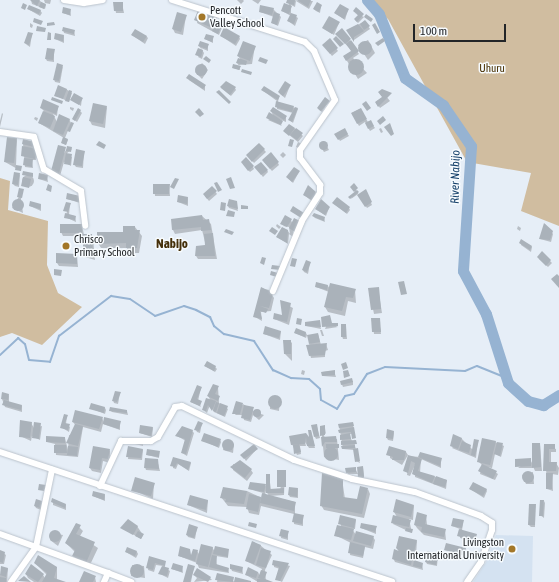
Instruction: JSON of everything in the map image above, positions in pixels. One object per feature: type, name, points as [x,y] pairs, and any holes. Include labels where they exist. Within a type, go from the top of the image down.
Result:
[{"type":"street","points":[[64,0],[84,3],[103,0]]},
{"type":"street","points":[[172,0],[298,38],[314,51],[335,100],[300,150],[300,158],[320,185],[320,193],[302,222],[273,291]]},
{"type":"street","points":[[0,132],[34,137],[44,169],[81,191],[85,226]]},
{"type":"street","points":[[100,486],[121,441],[154,439],[175,407],[182,406],[294,460],[340,476],[415,492],[481,516],[492,523],[492,530],[480,562],[467,582]]},
{"type":"street","points":[[0,452],[392,582]]},
{"type":"street","points":[[11,582],[36,547],[52,470]]},
{"type":"street","points":[[0,534],[131,582]]},
{"type":"street","points":[[104,582],[108,573]]},
{"type":"shaded area","name":"Livingston International University","points":[[496,535],[533,536],[532,582],[473,582],[486,562]]},
{"type":"green space","name":"Uhuru","points":[[364,0],[559,0],[559,226],[521,211],[531,173],[467,162],[388,19]]},
{"type":"green space","points":[[0,178],[10,181],[8,210],[48,221],[47,265],[58,293],[82,307],[42,345],[12,333],[0,337]]},
{"type":"building","points":[[30,0],[40,0],[37,6]]},
{"type":"building","points":[[287,0],[295,0],[294,5],[286,3]]},
{"type":"building","points":[[297,0],[311,0],[308,7]]},
{"type":"building","points":[[41,2],[46,4],[44,9],[39,7]]},
{"type":"building","points":[[113,2],[123,2],[123,11],[114,11]]},
{"type":"building","points":[[317,2],[322,5],[319,12],[313,9]]},
{"type":"building","points":[[23,3],[27,5],[25,10],[21,8]]},
{"type":"building","points":[[284,3],[292,6],[289,14],[281,11]]},
{"type":"building","points":[[340,4],[349,9],[344,19],[334,13]]},
{"type":"building","points":[[29,5],[41,10],[39,14],[27,9]]},
{"type":"building","points":[[260,5],[274,8],[272,15],[259,12]]},
{"type":"building","points":[[63,7],[71,9],[70,15],[62,13]]},
{"type":"building","points":[[356,7],[364,14],[357,22],[354,19],[358,15],[353,11]]},
{"type":"building","points":[[199,8],[217,17],[210,27],[194,20]]},
{"type":"building","points":[[177,12],[187,15],[181,32],[172,29]]},
{"type":"building","points":[[274,12],[280,14],[277,25],[271,23]]},
{"type":"building","points":[[291,13],[297,15],[294,24],[287,21]]},
{"type":"building","points":[[366,14],[373,19],[371,22],[364,17]]},
{"type":"building","points":[[329,16],[340,22],[332,34],[322,28]]},
{"type":"building","points":[[34,18],[43,21],[41,25],[33,22]]},
{"type":"building","points":[[365,20],[370,26],[364,30],[360,24]]},
{"type":"building","points":[[54,22],[55,25],[47,26],[47,23]]},
{"type":"building","points":[[216,23],[222,25],[218,34],[212,31]]},
{"type":"building","points":[[375,23],[380,32],[377,34],[372,25]]},
{"type":"building","points":[[358,24],[364,31],[354,37],[354,42],[346,30]]},
{"type":"building","points":[[37,26],[46,28],[45,32],[36,31]]},
{"type":"building","points":[[63,27],[75,30],[74,34],[62,31]]},
{"type":"building","points":[[224,27],[240,36],[235,44],[220,36]]},
{"type":"building","points":[[342,28],[351,39],[345,44],[335,34]]},
{"type":"building","points":[[135,29],[147,36],[143,42],[131,35]]},
{"type":"building","points":[[28,32],[33,33],[29,45],[24,43]]},
{"type":"building","points":[[48,32],[51,33],[51,40],[47,40]]},
{"type":"building","points":[[55,33],[64,35],[63,41],[54,39]]},
{"type":"building","points":[[206,34],[214,36],[212,42],[204,39]]},
{"type":"building","points":[[336,36],[344,44],[340,47],[333,39]]},
{"type":"building","points":[[330,38],[338,48],[330,54],[322,45]]},
{"type":"building","points":[[383,38],[385,41],[378,46],[375,43]]},
{"type":"building","points":[[351,40],[359,51],[346,61],[343,56],[351,51],[346,44]]},
{"type":"building","points":[[200,41],[209,44],[207,49],[198,46]]},
{"type":"building","points":[[243,41],[256,46],[250,61],[237,56]]},
{"type":"building","points":[[362,41],[368,41],[372,45],[372,51],[368,55],[362,55],[358,51],[358,45]]},
{"type":"building","points":[[47,48],[55,49],[53,60],[45,59]]},
{"type":"building","points":[[198,48],[203,50],[201,57],[195,55]]},
{"type":"building","points":[[206,56],[211,60],[209,63],[203,59]]},
{"type":"building","points":[[260,57],[268,60],[266,64],[258,61]]},
{"type":"building","points":[[238,58],[247,61],[246,65],[236,63]]},
{"type":"building","points":[[356,59],[363,64],[364,67],[359,74],[356,75],[349,70],[348,67],[353,60]]},
{"type":"building","points":[[57,63],[63,65],[59,81],[53,80]]},
{"type":"building","points":[[199,64],[203,64],[207,70],[203,76],[199,76],[195,72],[195,68]]},
{"type":"building","points":[[233,64],[241,66],[239,70],[232,68]]},
{"type":"building","points":[[242,69],[252,72],[251,75],[241,72]]},
{"type":"building","points":[[189,74],[206,85],[203,89],[186,78]]},
{"type":"building","points":[[226,81],[236,87],[230,95],[220,87]]},
{"type":"building","points":[[285,81],[291,85],[283,96],[278,92]]},
{"type":"building","points":[[58,85],[67,89],[63,99],[54,96]]},
{"type":"building","points":[[264,86],[280,96],[278,100],[261,90]]},
{"type":"building","points":[[382,89],[392,93],[378,107],[375,102],[382,97],[378,92]]},
{"type":"building","points":[[69,90],[72,91],[69,102],[65,101]]},
{"type":"building","points":[[219,90],[231,102],[229,104],[216,92]]},
{"type":"building","points":[[74,93],[83,98],[79,105],[70,100]]},
{"type":"building","points":[[52,97],[63,101],[62,104],[51,100]]},
{"type":"building","points":[[325,97],[330,101],[321,111],[317,108]]},
{"type":"building","points":[[43,99],[59,106],[56,114],[40,108]]},
{"type":"building","points":[[276,101],[294,106],[292,112],[275,107]]},
{"type":"building","points":[[366,101],[371,108],[367,111],[362,104]]},
{"type":"building","points":[[93,103],[107,106],[103,124],[89,121]]},
{"type":"building","points":[[273,107],[287,116],[284,120],[270,111]]},
{"type":"building","points":[[295,107],[298,108],[292,122],[288,120]]},
{"type":"building","points":[[78,108],[81,110],[75,121],[72,119]]},
{"type":"building","points":[[199,108],[204,114],[200,117],[195,112]]},
{"type":"building","points":[[361,108],[367,119],[357,124],[351,113]]},
{"type":"building","points":[[43,111],[55,116],[50,128],[38,123]]},
{"type":"building","points":[[269,112],[283,121],[281,125],[266,118]]},
{"type":"building","points":[[59,114],[70,119],[63,135],[53,131]]},
{"type":"building","points":[[383,116],[386,120],[380,125],[377,121]]},
{"type":"building","points":[[371,120],[374,126],[368,129],[365,123]]},
{"type":"building","points":[[71,122],[74,123],[70,132],[67,131]]},
{"type":"building","points":[[390,123],[394,134],[391,136],[384,127]]},
{"type":"building","points":[[289,124],[295,128],[289,136],[283,131]]},
{"type":"building","points":[[296,128],[303,133],[297,140],[290,135]]},
{"type":"building","points":[[345,128],[348,134],[338,140],[334,134]]},
{"type":"building","points":[[7,137],[17,138],[14,163],[4,162]]},
{"type":"building","points":[[63,137],[68,139],[66,145],[61,143]]},
{"type":"building","points":[[23,139],[35,142],[34,147],[22,144]]},
{"type":"building","points":[[290,139],[294,140],[292,147],[288,146]]},
{"type":"building","points":[[323,140],[328,145],[323,150],[318,145]]},
{"type":"building","points":[[99,141],[106,145],[104,149],[96,145]]},
{"type":"building","points":[[259,143],[265,149],[252,162],[246,155]]},
{"type":"building","points":[[58,145],[66,147],[59,173],[51,171]]},
{"type":"building","points":[[22,146],[37,149],[35,159],[21,156]]},
{"type":"building","points":[[67,146],[72,147],[71,152],[66,151]]},
{"type":"building","points":[[76,149],[85,151],[82,166],[73,165]]},
{"type":"building","points":[[271,152],[279,162],[270,169],[262,160]]},
{"type":"building","points":[[66,153],[72,154],[70,165],[64,164]]},
{"type":"building","points":[[246,157],[254,166],[248,171],[241,162]]},
{"type":"building","points":[[24,158],[33,159],[32,167],[23,165]]},
{"type":"building","points":[[261,162],[268,170],[261,175],[254,167]]},
{"type":"building","points":[[16,165],[22,166],[21,171],[15,170]]},
{"type":"building","points":[[294,167],[300,171],[292,182],[286,177]]},
{"type":"building","points":[[23,171],[33,173],[33,177],[22,175]]},
{"type":"building","points":[[14,172],[20,173],[18,185],[12,184]]},
{"type":"building","points":[[39,173],[48,175],[47,180],[38,179]]},
{"type":"building","points":[[23,177],[31,179],[29,188],[21,186]]},
{"type":"building","points":[[231,177],[235,188],[230,189],[226,179]]},
{"type":"building","points":[[175,178],[179,179],[174,189],[170,187]]},
{"type":"building","points":[[217,182],[222,190],[218,192],[214,183]]},
{"type":"building","points":[[354,183],[358,188],[354,192],[350,187]]},
{"type":"building","points":[[48,184],[52,186],[51,192],[46,190]]},
{"type":"building","points":[[153,184],[170,184],[169,194],[153,194]]},
{"type":"building","points":[[308,185],[316,192],[312,200],[303,195]]},
{"type":"building","points":[[212,186],[217,191],[207,199],[203,194]]},
{"type":"building","points":[[19,188],[24,189],[22,198],[17,197]]},
{"type":"building","points":[[366,189],[372,202],[365,207],[357,195]]},
{"type":"building","points":[[357,190],[359,192],[350,199],[348,197]]},
{"type":"building","points":[[67,193],[80,196],[79,202],[66,199]]},
{"type":"building","points":[[178,195],[188,197],[187,204],[177,202]]},
{"type":"building","points":[[337,197],[350,207],[346,213],[332,203]]},
{"type":"building","points":[[20,199],[23,200],[23,210],[16,211],[13,210],[12,203],[13,200]]},
{"type":"building","points":[[229,199],[237,201],[238,209],[227,206]]},
{"type":"building","points":[[321,199],[330,207],[325,215],[315,209]]},
{"type":"building","points":[[30,201],[41,204],[40,209],[29,206]]},
{"type":"building","points":[[66,202],[71,203],[68,212],[63,211]]},
{"type":"building","points":[[221,202],[226,203],[225,211],[220,210]]},
{"type":"building","points":[[241,205],[248,206],[248,209],[241,209]]},
{"type":"building","points":[[293,206],[304,213],[301,218],[290,211]]},
{"type":"building","points":[[228,210],[235,212],[234,217],[226,216]]},
{"type":"building","points":[[65,213],[76,216],[75,220],[64,218]]},
{"type":"building","points":[[314,213],[325,217],[324,221],[312,216]]},
{"type":"building","points":[[202,215],[203,220],[209,219],[211,230],[201,231],[201,227],[172,230],[171,219]]},
{"type":"building","points":[[285,215],[292,219],[287,227],[280,224]]},
{"type":"building","points":[[294,218],[300,221],[295,232],[289,228]]},
{"type":"building","points":[[544,223],[553,231],[550,240],[539,239]]},
{"type":"building","points":[[60,224],[82,224],[82,233],[60,233]]},
{"type":"building","points":[[123,226],[135,226],[135,230],[140,230],[137,248],[126,248],[126,243],[97,244],[97,232],[123,232]]},
{"type":"building","points":[[272,227],[278,231],[275,235],[269,231]]},
{"type":"building","points":[[282,227],[288,230],[287,243],[276,237]]},
{"type":"building","points":[[226,229],[234,232],[232,235],[224,232]]},
{"type":"building","points":[[213,233],[215,256],[195,256],[196,246],[205,245],[204,234]]},
{"type":"building","points":[[82,234],[92,234],[93,257],[84,257]]},
{"type":"building","points":[[521,239],[532,246],[530,250],[519,243]]},
{"type":"building","points":[[542,251],[551,260],[546,266],[537,257]]},
{"type":"building","points":[[56,253],[77,254],[77,264],[56,263]]},
{"type":"building","points":[[262,257],[266,258],[264,265],[260,263]]},
{"type":"building","points":[[292,258],[297,259],[295,267],[290,266]]},
{"type":"building","points":[[306,260],[311,262],[307,272],[302,270]]},
{"type":"building","points":[[272,265],[280,266],[280,270],[271,269]]},
{"type":"building","points":[[54,269],[62,270],[61,276],[54,275]]},
{"type":"building","points":[[271,271],[278,273],[277,277],[270,275]]},
{"type":"building","points":[[557,274],[559,276],[559,288],[551,279]]},
{"type":"building","points":[[404,281],[407,294],[401,295],[398,282]]},
{"type":"building","points":[[316,282],[328,285],[327,290],[315,287]]},
{"type":"building","points":[[330,283],[356,289],[353,298],[346,297],[342,311],[324,307]]},
{"type":"building","points":[[261,287],[273,293],[269,308],[260,306],[268,309],[266,313],[260,311],[262,319],[253,317]]},
{"type":"building","points":[[379,287],[381,309],[371,310],[368,288]]},
{"type":"building","points":[[280,300],[291,303],[287,322],[273,319],[274,313],[282,315]]},
{"type":"building","points":[[330,315],[332,323],[338,323],[338,326],[322,327],[321,317]]},
{"type":"building","points":[[297,318],[302,319],[301,325],[296,324]]},
{"type":"building","points":[[371,318],[380,318],[381,332],[372,332]]},
{"type":"building","points":[[320,320],[321,327],[305,326],[305,322]]},
{"type":"building","points":[[341,324],[346,324],[346,337],[341,337]]},
{"type":"building","points":[[265,326],[281,331],[279,338],[263,334]]},
{"type":"building","points":[[296,328],[306,332],[305,337],[294,333]]},
{"type":"building","points":[[318,333],[320,342],[309,344],[307,335]]},
{"type":"building","points":[[283,340],[291,340],[291,354],[284,354]]},
{"type":"building","points":[[327,343],[325,355],[309,356],[306,345]]},
{"type":"building","points":[[207,361],[216,366],[214,371],[204,366]]},
{"type":"building","points":[[346,362],[348,368],[343,370],[341,364]]},
{"type":"building","points":[[335,370],[335,375],[322,376],[321,372]]},
{"type":"building","points":[[348,370],[350,376],[344,378],[343,371]]},
{"type":"building","points":[[352,378],[353,382],[341,385],[340,381]]},
{"type":"building","points":[[213,384],[219,386],[215,394],[220,396],[218,401],[207,396]]},
{"type":"building","points":[[197,385],[202,387],[197,399],[202,401],[200,406],[190,402]]},
{"type":"building","points":[[115,391],[121,392],[117,402],[112,401]]},
{"type":"building","points":[[2,392],[9,394],[8,400],[1,399]]},
{"type":"building","points":[[275,395],[280,397],[282,402],[280,407],[275,409],[270,407],[268,402],[270,397]]},
{"type":"building","points":[[206,398],[216,401],[212,411],[208,405],[206,411],[202,410]]},
{"type":"building","points":[[4,400],[22,405],[21,410],[2,405]]},
{"type":"building","points":[[236,401],[243,403],[240,414],[232,414]]},
{"type":"building","points":[[216,402],[219,403],[216,412],[213,411]]},
{"type":"building","points":[[91,403],[105,407],[104,413],[89,409]]},
{"type":"building","points":[[220,403],[228,406],[224,416],[217,413]]},
{"type":"building","points":[[244,405],[254,407],[250,420],[241,418]]},
{"type":"building","points":[[110,407],[127,410],[127,413],[109,411]]},
{"type":"building","points":[[255,409],[259,409],[261,413],[259,417],[255,417],[253,415],[253,411]]},
{"type":"building","points":[[75,410],[103,417],[99,429],[72,422]]},
{"type":"building","points":[[64,414],[68,415],[65,423],[70,424],[68,430],[60,428]]},
{"type":"building","points":[[104,417],[121,421],[119,429],[103,424]]},
{"type":"building","points":[[20,420],[32,422],[30,438],[19,437]]},
{"type":"building","points":[[198,421],[203,423],[199,431],[194,430]]},
{"type":"building","points":[[34,422],[41,423],[39,439],[32,438]]},
{"type":"building","points":[[353,422],[354,426],[339,428],[338,424]]},
{"type":"building","points":[[75,424],[83,426],[78,446],[66,443]]},
{"type":"building","points":[[317,424],[319,436],[314,437],[311,425]]},
{"type":"building","points":[[140,425],[153,427],[151,436],[139,433]]},
{"type":"building","points":[[325,425],[325,435],[320,436],[320,426]]},
{"type":"building","points":[[182,426],[193,430],[186,454],[181,453],[185,439],[175,436]]},
{"type":"building","points":[[354,427],[356,438],[352,439],[351,432],[339,433],[338,430]]},
{"type":"building","points":[[387,429],[394,431],[393,439],[386,438]]},
{"type":"building","points":[[308,430],[311,430],[315,446],[307,446],[306,437],[305,444],[291,445],[289,436],[306,433],[309,437]]},
{"type":"building","points":[[204,433],[221,439],[218,447],[201,441]]},
{"type":"building","points":[[350,433],[351,439],[340,440],[340,435]]},
{"type":"building","points":[[453,434],[462,438],[458,449],[450,446]]},
{"type":"building","points":[[46,436],[65,437],[65,443],[46,442]]},
{"type":"building","points":[[336,436],[337,442],[325,442],[322,447],[321,437]]},
{"type":"building","points":[[482,438],[496,441],[490,465],[477,462]]},
{"type":"building","points":[[226,439],[230,439],[234,445],[230,451],[226,451],[222,447],[222,443]]},
{"type":"building","points":[[474,439],[479,440],[475,456],[471,455]]},
{"type":"building","points":[[356,440],[357,444],[341,445],[341,441]]},
{"type":"building","points":[[462,441],[471,445],[469,453],[459,450]]},
{"type":"building","points":[[497,442],[503,443],[500,456],[494,454]]},
{"type":"building","points":[[532,443],[540,443],[541,467],[532,468]]},
{"type":"building","points":[[254,444],[258,449],[244,459],[240,455]]},
{"type":"building","points":[[299,444],[301,452],[294,454],[293,445]]},
{"type":"building","points":[[326,444],[339,444],[339,448],[326,448]]},
{"type":"building","points":[[544,444],[555,444],[555,449],[549,449],[549,462],[557,462],[556,471],[543,471]]},
{"type":"building","points":[[54,445],[66,445],[67,453],[54,453]]},
{"type":"building","points":[[355,445],[355,448],[342,449],[341,446]]},
{"type":"building","points":[[68,446],[78,447],[77,456],[67,455]]},
{"type":"building","points":[[93,446],[110,449],[108,459],[102,458],[100,470],[89,468]]},
{"type":"building","points":[[128,446],[143,449],[141,458],[126,457]]},
{"type":"building","points":[[389,446],[406,451],[404,460],[392,460],[393,457],[386,455]]},
{"type":"building","points":[[331,447],[336,449],[338,454],[336,459],[331,461],[326,459],[324,454],[326,449]]},
{"type":"building","points":[[358,448],[360,461],[355,462],[353,449]]},
{"type":"building","points":[[147,449],[160,451],[159,457],[146,455]]},
{"type":"building","points":[[420,452],[442,458],[440,466],[418,457]]},
{"type":"building","points":[[408,455],[422,459],[418,471],[435,476],[432,483],[412,474],[415,463],[411,461],[408,473],[403,471]]},
{"type":"building","points":[[173,457],[191,462],[188,470],[177,463],[175,467],[170,466]]},
{"type":"building","points":[[145,458],[158,459],[159,469],[144,468]]},
{"type":"building","points":[[531,458],[531,466],[515,467],[515,459]]},
{"type":"building","points":[[240,460],[252,469],[245,478],[230,467]]},
{"type":"building","points":[[482,464],[497,471],[493,479],[478,471]]},
{"type":"building","points":[[363,466],[364,477],[358,477],[357,467]]},
{"type":"building","points":[[356,467],[356,472],[346,473],[345,468]]},
{"type":"building","points":[[277,470],[286,470],[286,487],[277,487]]},
{"type":"building","points":[[526,471],[530,471],[534,477],[530,483],[526,483],[522,479],[522,475]]},
{"type":"building","points":[[322,473],[343,478],[343,497],[357,499],[360,486],[368,488],[362,514],[320,506]]},
{"type":"building","points":[[546,473],[553,473],[552,489],[546,489]]},
{"type":"building","points":[[266,474],[270,474],[270,489],[284,488],[284,493],[266,493]]},
{"type":"building","points":[[436,476],[447,480],[445,487],[433,484]]},
{"type":"building","points":[[135,477],[155,483],[151,496],[131,491]]},
{"type":"building","points":[[250,482],[266,484],[264,492],[248,489]]},
{"type":"building","points":[[473,482],[487,489],[483,496],[469,489]]},
{"type":"building","points":[[39,484],[46,485],[44,491],[38,490]]},
{"type":"building","points":[[223,487],[247,491],[244,504],[225,502],[226,499],[220,498]]},
{"type":"building","points":[[289,487],[298,488],[297,497],[288,495]]},
{"type":"building","points":[[93,491],[105,494],[104,500],[92,496]]},
{"type":"building","points":[[262,493],[296,502],[294,511],[260,503]]},
{"type":"building","points":[[249,494],[261,497],[258,512],[246,509]]},
{"type":"building","points":[[190,495],[208,500],[206,510],[187,505]]},
{"type":"building","points":[[52,498],[66,504],[65,508],[51,502]]},
{"type":"building","points":[[36,499],[42,501],[40,508],[34,506]]},
{"type":"building","points":[[396,499],[414,505],[411,517],[393,512]]},
{"type":"building","points":[[540,500],[544,500],[543,516],[539,516]]},
{"type":"building","points":[[529,504],[536,504],[535,525],[528,525]]},
{"type":"building","points":[[417,512],[427,515],[425,524],[446,529],[444,537],[421,532],[422,527],[414,525]]},
{"type":"building","points":[[294,513],[304,515],[302,524],[292,522]]},
{"type":"building","points":[[340,515],[356,519],[354,528],[338,524]]},
{"type":"building","points":[[393,515],[411,520],[409,527],[391,523]]},
{"type":"building","points":[[453,518],[464,520],[462,528],[451,526]]},
{"type":"building","points":[[128,519],[138,526],[133,535],[120,528]]},
{"type":"building","points":[[249,522],[257,524],[256,528],[248,526]]},
{"type":"building","points":[[76,523],[81,525],[76,534],[95,542],[86,563],[72,556],[75,550],[65,543]]},
{"type":"building","points":[[361,523],[377,526],[375,532],[360,528]]},
{"type":"building","points":[[189,524],[198,527],[194,538],[186,535]]},
{"type":"building","points":[[337,525],[354,529],[351,540],[334,536]]},
{"type":"building","points":[[406,528],[413,529],[412,533],[405,531]]},
{"type":"building","points":[[281,529],[289,531],[287,538],[279,536]]},
{"type":"building","points":[[459,529],[477,534],[475,541],[457,536]]},
{"type":"building","points":[[53,530],[57,530],[61,536],[57,542],[53,542],[49,538],[49,534]]},
{"type":"building","points":[[138,531],[144,534],[141,539],[135,536]]},
{"type":"building","points":[[356,531],[374,536],[371,546],[353,541]]},
{"type":"building","points":[[399,536],[417,540],[414,552],[410,550],[413,555],[411,565],[392,559],[394,549],[399,551],[396,548]]},
{"type":"building","points":[[252,541],[261,545],[254,564],[245,561]]},
{"type":"building","points":[[350,542],[365,546],[363,556],[348,553]]},
{"type":"building","points":[[446,543],[466,548],[464,555],[444,550]]},
{"type":"building","points":[[201,544],[213,547],[208,567],[196,564]]},
{"type":"building","points":[[180,546],[190,549],[191,555],[193,549],[198,550],[195,561],[178,556]]},
{"type":"building","points":[[215,546],[229,549],[228,557],[213,554]]},
{"type":"building","points":[[127,547],[137,551],[135,556],[125,552]]},
{"type":"building","points":[[261,548],[271,551],[266,568],[256,565]]},
{"type":"building","points":[[0,550],[5,552],[3,563],[0,562]]},
{"type":"building","points":[[427,551],[439,554],[436,565],[425,562]]},
{"type":"building","points":[[38,555],[57,567],[54,578],[66,582],[42,582],[47,573],[34,563]]},
{"type":"building","points":[[212,555],[217,556],[216,564],[229,568],[228,572],[209,567]]},
{"type":"building","points":[[149,556],[166,561],[165,566],[155,563],[153,570],[146,568]]},
{"type":"building","points":[[273,560],[289,563],[280,581],[275,580],[279,567],[272,565]]},
{"type":"building","points":[[414,560],[423,563],[422,568],[413,566]]},
{"type":"building","points":[[173,563],[183,566],[182,572],[171,569]]},
{"type":"building","points":[[31,564],[44,574],[38,582],[25,574]]},
{"type":"building","points":[[137,564],[142,566],[144,571],[142,576],[137,578],[132,576],[130,571],[132,566]]},
{"type":"building","points":[[188,564],[195,566],[190,582],[183,582]]},
{"type":"building","points":[[230,564],[243,567],[242,572],[230,569]]},
{"type":"building","points":[[1,566],[8,568],[6,577],[0,575]]},
{"type":"building","points":[[162,566],[169,568],[167,576],[158,574]]},
{"type":"building","points":[[248,567],[258,572],[256,578],[245,575]]},
{"type":"building","points":[[197,568],[211,577],[208,582],[193,575]]},
{"type":"building","points":[[261,570],[267,572],[264,580],[258,578]]},
{"type":"building","points":[[84,571],[96,576],[93,582],[79,582]]},
{"type":"building","points":[[217,573],[234,577],[233,582],[215,580]]},
{"type":"building","points":[[24,576],[31,582],[18,581]]},
{"type":"building","points":[[0,577],[6,578],[6,582],[0,582]]},
{"type":"building","points":[[235,577],[251,581],[251,582],[234,582]]},
{"type":"building","points":[[257,579],[265,579],[273,582],[257,582]]},
{"type":"waterway","name":"River Nabijo","points":[[367,0],[379,14],[405,78],[443,105],[471,146],[463,271],[486,314],[508,383],[528,401],[543,405],[559,395]]},
{"type":"waterway","points":[[0,355],[18,338],[25,344],[29,360],[50,362],[59,336],[111,296],[130,299],[155,316],[184,306],[196,310],[210,317],[214,326],[224,334],[254,341],[273,370],[291,378],[309,379],[320,389],[321,400],[337,409],[345,396],[354,394],[367,374],[385,367],[465,371],[477,366],[507,378]]},
{"type":"place","name":"Pencott Valley School","points":[[202,17]]},
{"type":"place","name":"Chrisco Primary School","points":[[66,246]]},
{"type":"place","name":"Livingston International University","points":[[512,549]]},
{"type":"district","name":"Nabijo","points":[[172,244]]}]
